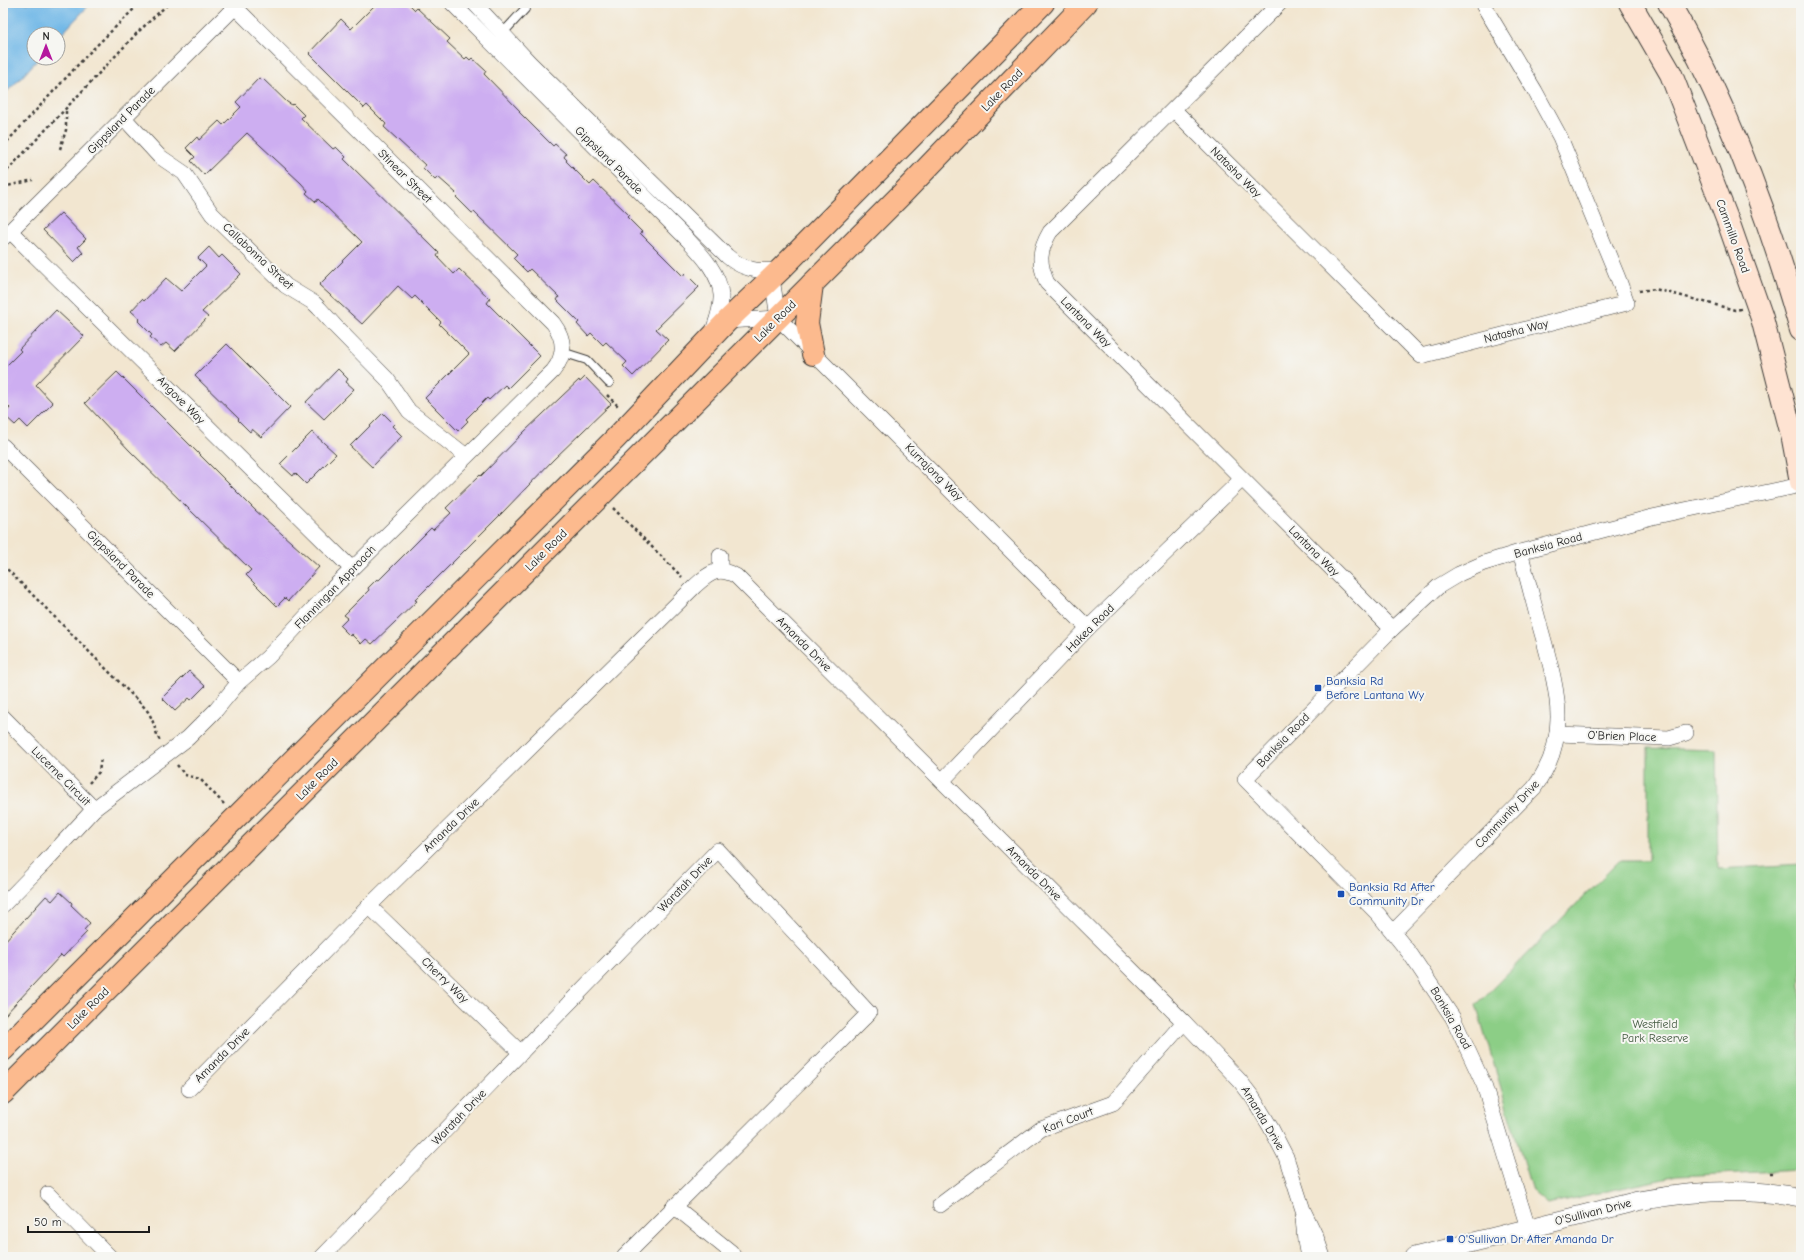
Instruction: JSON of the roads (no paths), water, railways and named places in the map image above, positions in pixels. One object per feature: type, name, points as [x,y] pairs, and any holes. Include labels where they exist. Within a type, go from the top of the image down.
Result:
[{"type":"main road","points":[[3,1050],[616,438],[727,320],[777,274],[1043,3]]},
{"type":"main road","name":"Lake Road","points":[[3,1094],[902,194],[1086,3]]},
{"type":"main road","name":"Cammillo Road","points":[[1630,3],[1671,74],[1734,238],[1762,318],[1792,432],[1801,482]]},
{"type":"main road","points":[[1669,3],[1718,100],[1756,187],[1782,261],[1801,330]]},
{"type":"main road","points":[[812,284],[807,323],[813,354]]},
{"type":"street","name":"Gippsland Parade","points":[[452,3],[535,67],[727,256],[739,266],[777,274]]},
{"type":"street","name":"Gippsland Parade","points":[[474,3],[498,38],[705,259],[716,277],[721,296],[712,337]]},
{"type":"street","name":"Lantana Way","points":[[1280,3],[1050,232],[1042,245],[1040,259],[1042,271],[1047,283],[1392,629]]},
{"type":"street","name":"Natasha Way","points":[[1174,110],[1420,356],[1626,303],[1560,137],[1482,3]]},
{"type":"street","name":"Gippsland Parade","points":[[6,234],[237,5]]},
{"type":"street","name":"Stinear Street","points":[[237,5],[553,323],[562,338],[562,352]]},
{"type":"street","name":"Callabonna Street","points":[[124,118],[159,156],[184,173],[212,214],[286,286],[314,303],[319,308],[336,328],[387,379],[409,411],[466,456]]},
{"type":"street","name":"Angove Way","points":[[6,234],[352,569]]},
{"type":"street","points":[[727,320],[778,318],[777,274]]},
{"type":"street","name":"Kurrajong Way","points":[[778,318],[1088,628]]},
{"type":"street","name":"Flanningan Approach","points":[[94,809],[188,738],[216,710],[239,682],[268,657],[352,569],[552,370],[561,359],[562,352]]},
{"type":"street","name":"Gippsland Parade","points":[[3,446],[239,682]]},
{"type":"street","name":"Hakea Road","points":[[942,781],[1088,628],[1242,479]]},
{"type":"street","name":"Banksia Road","points":[[1528,1228],[1484,1085],[1453,1018],[1416,961],[1373,909],[1245,780],[1392,629],[1439,586],[1459,574],[1484,563],[1520,552],[1652,516],[1801,485]]},
{"type":"street","name":"Community Drive","points":[[1393,932],[1534,788],[1551,760],[1557,734],[1559,711],[1556,685],[1520,552]]},
{"type":"street","name":"Amanda Drive","points":[[189,1089],[369,906],[695,586],[720,564],[728,572],[736,576],[1184,1022],[1240,1081],[1253,1098],[1286,1157],[1303,1210],[1316,1237],[1323,1257]]},
{"type":"street","name":"Lucerne Circuit","points":[[3,717],[94,809],[3,905]]},
{"type":"street","name":"O'Brien Place","points":[[1557,734],[1669,738],[1686,733]]},
{"type":"street","name":"Waratah Drive","points":[[322,1257],[718,850],[869,1013],[624,1257]]},
{"type":"street","name":"Cherry Way","points":[[369,906],[521,1053]]},
{"type":"street","name":"Kari Court","points":[[940,1205],[1041,1129],[1112,1103],[1184,1022]]},
{"type":"street","name":"O'Sullivan Drive","points":[[1414,1257],[1638,1201],[1666,1196],[1712,1192],[1776,1192],[1801,1186]]},
{"type":"street","name":"O'Sullivan Drive","points":[[1776,1192],[1801,1198]]},
{"type":"street","points":[[48,1194],[110,1257]]},
{"type":"street","points":[[674,1206],[732,1252],[734,1257]]},
{"type":"street","name":"Amanda Drive","points":[[1303,1210],[1304,1241],[1308,1257]]},
{"type":"lane","points":[[498,38],[525,9]]},
{"type":"lane","points":[[562,352],[587,360],[609,383]]},
{"type":"water","points":[[3,3],[91,3],[66,30],[66,26],[26,26],[26,66],[32,66],[3,95]]},
{"type":"place","name":"Banksia Rd Before Lantana Wy","points":[[1318,688]]},
{"type":"place","name":"Banksia Rd After Community Dr","points":[[1341,894]]},
{"type":"place","name":"O'Sullivan Dr After Amanda Dr","points":[[1450,1239]]},
{"type":"park label","name":"Westfield Park Reserve","points":[[1655,1031]]}]
